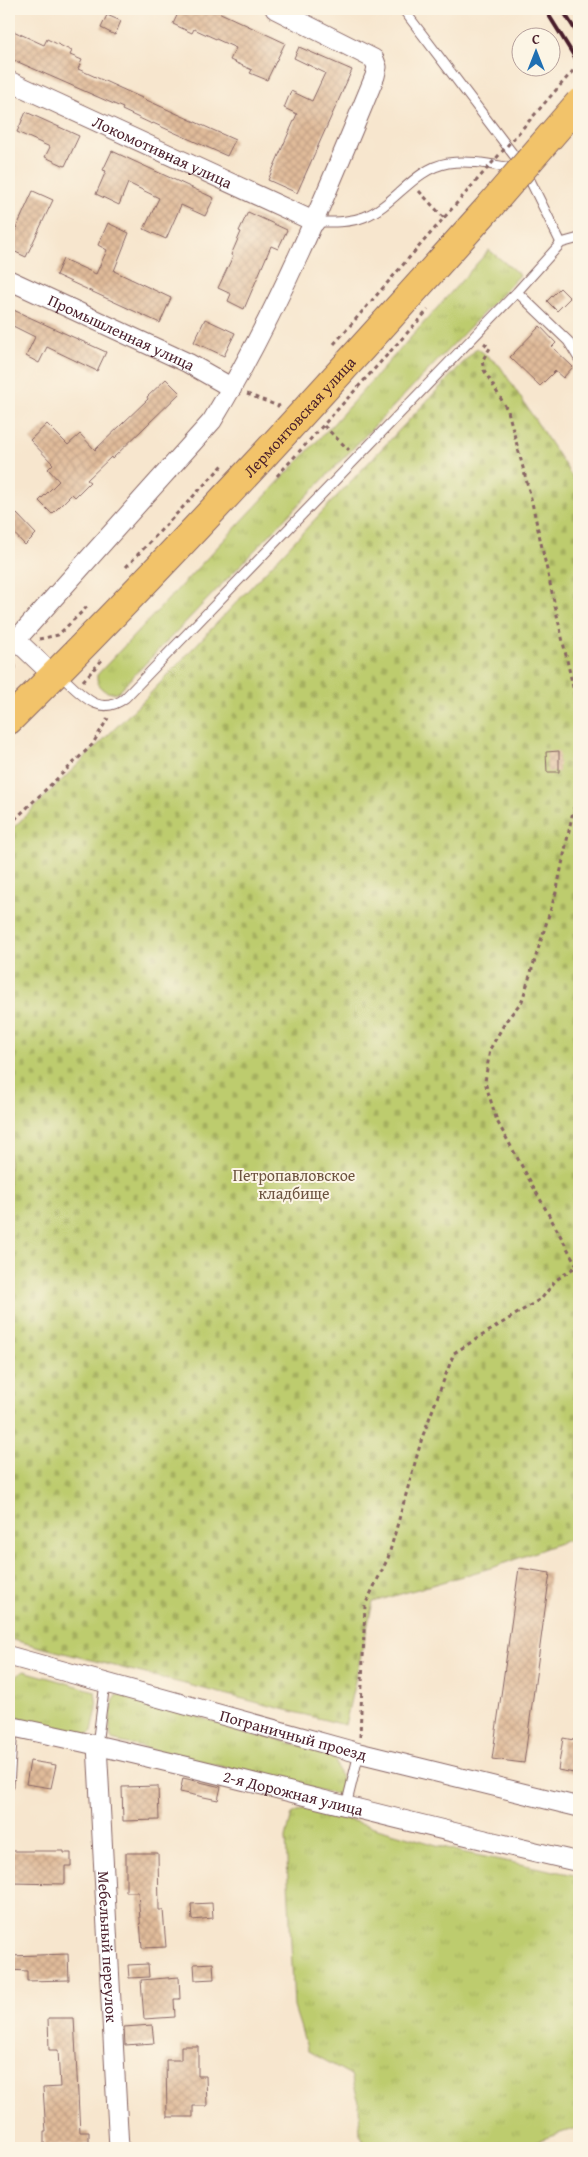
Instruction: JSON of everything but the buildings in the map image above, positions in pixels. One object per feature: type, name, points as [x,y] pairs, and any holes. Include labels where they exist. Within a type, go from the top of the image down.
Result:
[{"type":"main road","name":"Лермонтовская улица","points":[[9,720],[56,674],[301,415],[490,206],[579,103]]},
{"type":"street","points":[[56,674],[13,636],[212,421],[232,388],[315,222],[376,76],[377,67],[374,59],[275,9]]},
{"type":"street","name":"Локомотивная улица","points":[[9,81],[315,222]]},
{"type":"street","name":"Промышленная улица","points":[[9,280],[188,362],[232,388]]},
{"type":"street","name":"Пограничный проезд","points":[[9,1658],[359,1753],[579,1807]]},
{"type":"street","name":"2-я Дорожная улица","points":[[11,1726],[97,1745],[579,1862]]},
{"type":"street","name":"Мебельный переулок","points":[[97,1745],[119,2148]]},
{"type":"lane","points":[[402,9],[525,170],[561,243]]},
{"type":"lane","points":[[315,222],[343,223],[366,216],[386,203],[410,181],[447,163],[471,163],[525,170]]},
{"type":"lane","points":[[56,674],[92,703],[105,707],[115,706],[518,292],[561,243],[579,238]]},
{"type":"lane","points":[[518,292],[568,341],[579,359]]},
{"type":"lane","points":[[97,1745],[105,1683]]},
{"type":"lane","points":[[9,1785],[11,1726]]},
{"type":"lane","points":[[346,1806],[359,1753]]},
{"type":"path","points":[[331,346],[579,64]]},
{"type":"path","points":[[410,181],[444,218]]},
{"type":"path","points":[[476,335],[490,348],[482,361],[484,370],[508,411],[532,498],[579,714]]},
{"type":"path","points":[[232,388],[278,406]]},
{"type":"path","points":[[272,413],[285,399]]},
{"type":"path","points":[[324,426],[357,458]]},
{"type":"path","points":[[125,568],[225,463]]},
{"type":"path","points":[[13,636],[46,639],[58,635],[92,603]]},
{"type":"path","points":[[9,825],[92,745],[115,706]]},
{"type":"path","points":[[359,1753],[365,1605],[388,1558],[422,1438],[454,1352],[542,1298],[556,1280],[577,1266],[497,1121],[485,1082],[490,1049],[506,1021],[522,1001],[557,889],[572,811],[579,792]]},
{"type":"path","points":[[572,811],[579,814]]},
{"type":"green space","points":[[489,250],[520,275],[119,691],[111,693],[99,686],[97,675],[335,422]]},
{"type":"green space","name":"Петропавловское кладбище","points":[[477,348],[500,366],[579,487],[579,1536],[497,1566],[373,1602],[345,1725],[9,1639],[9,832],[146,698]]},
{"type":"green space","points":[[24,1671],[95,1691],[97,1708],[92,1731],[87,1735],[20,1720],[12,1700],[11,1686],[17,1675]]},
{"type":"green space","points":[[119,1695],[334,1755],[344,1796],[112,1740],[110,1729],[111,1712],[115,1696]]},
{"type":"green space","points":[[302,1809],[318,1811],[461,1852],[579,1876],[579,2127],[515,2148],[367,2148],[360,2136],[359,2102],[351,2075],[308,2051],[294,2007],[286,1838],[292,1814]]},
{"type":"railway","points":[[545,9],[579,64]]},
{"type":"railway","points":[[562,9],[579,36]]},
{"type":"railway","points":[[574,9],[579,17]]}]
